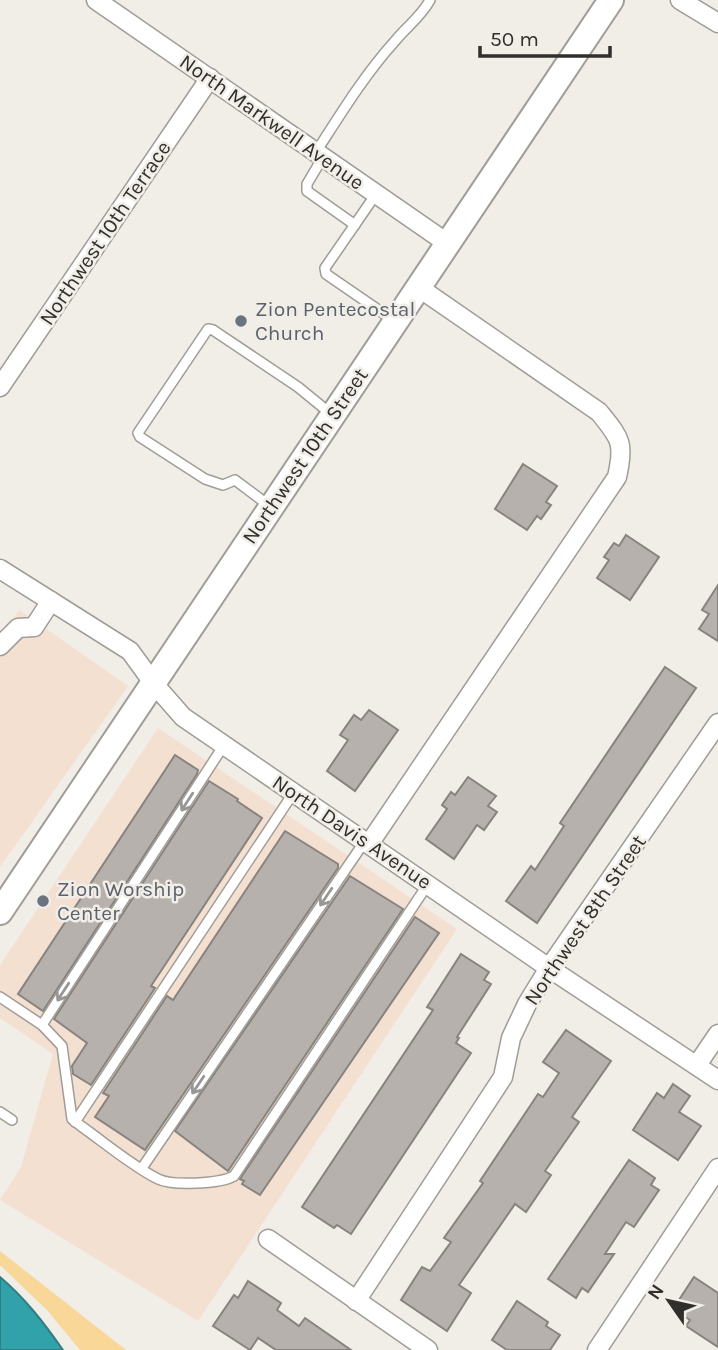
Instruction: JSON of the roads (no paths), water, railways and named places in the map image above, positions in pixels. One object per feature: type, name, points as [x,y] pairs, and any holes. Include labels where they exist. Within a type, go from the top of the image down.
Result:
[{"type":"main road","name":"Northwest 10th Street","points":[[0,912],[608,1]]},
{"type":"street","name":"North Markwell Avenue","points":[[96,0],[447,243]]},
{"type":"street","points":[[680,0],[718,23]]},
{"type":"street","name":"Northwest 10th Terrace","points":[[0,387],[210,78]]},
{"type":"street","points":[[367,842],[617,477],[622,456],[618,436],[598,411],[418,287]]},
{"type":"street","name":"North Davis Avenue","points":[[0,569],[130,651],[183,717],[549,968],[718,1080]]},
{"type":"street","points":[[0,646],[18,628],[34,627],[51,601]]},
{"type":"street","name":"Northwest 8th Street","points":[[356,1301],[503,1077],[511,1038],[527,1004],[549,968],[718,723]]},
{"type":"street","points":[[697,1065],[718,1034]]},
{"type":"street","points":[[597,1350],[718,1168]]},
{"type":"street","points":[[268,1239],[428,1350]]},
{"type":"lane","points":[[355,225],[307,191],[307,184],[342,112],[394,41],[422,15],[430,0]]},
{"type":"lane","points":[[376,194],[325,268],[326,274],[395,321]]},
{"type":"lane","points":[[272,507],[235,480],[223,485],[205,479],[140,437],[138,433],[208,329],[298,387],[333,415]]},
{"type":"lane","points":[[41,1025],[224,745]]},
{"type":"lane","points":[[75,1122],[294,792]]},
{"type":"lane","points":[[142,1168],[367,842]]},
{"type":"lane","points":[[0,997],[41,1025],[62,1046],[70,1110],[75,1122],[161,1181],[211,1184],[227,1180],[234,1176],[428,884]]},
{"type":"lane","points":[[0,1112],[12,1120]]},
{"type":"water","points":[[0,1277],[34,1311],[63,1350],[0,1350]]},
{"type":"place","name":"Zion Pentecostal Church","points":[[241,321]]},
{"type":"place","name":"Zion Worship Center","points":[[43,901]]}]
